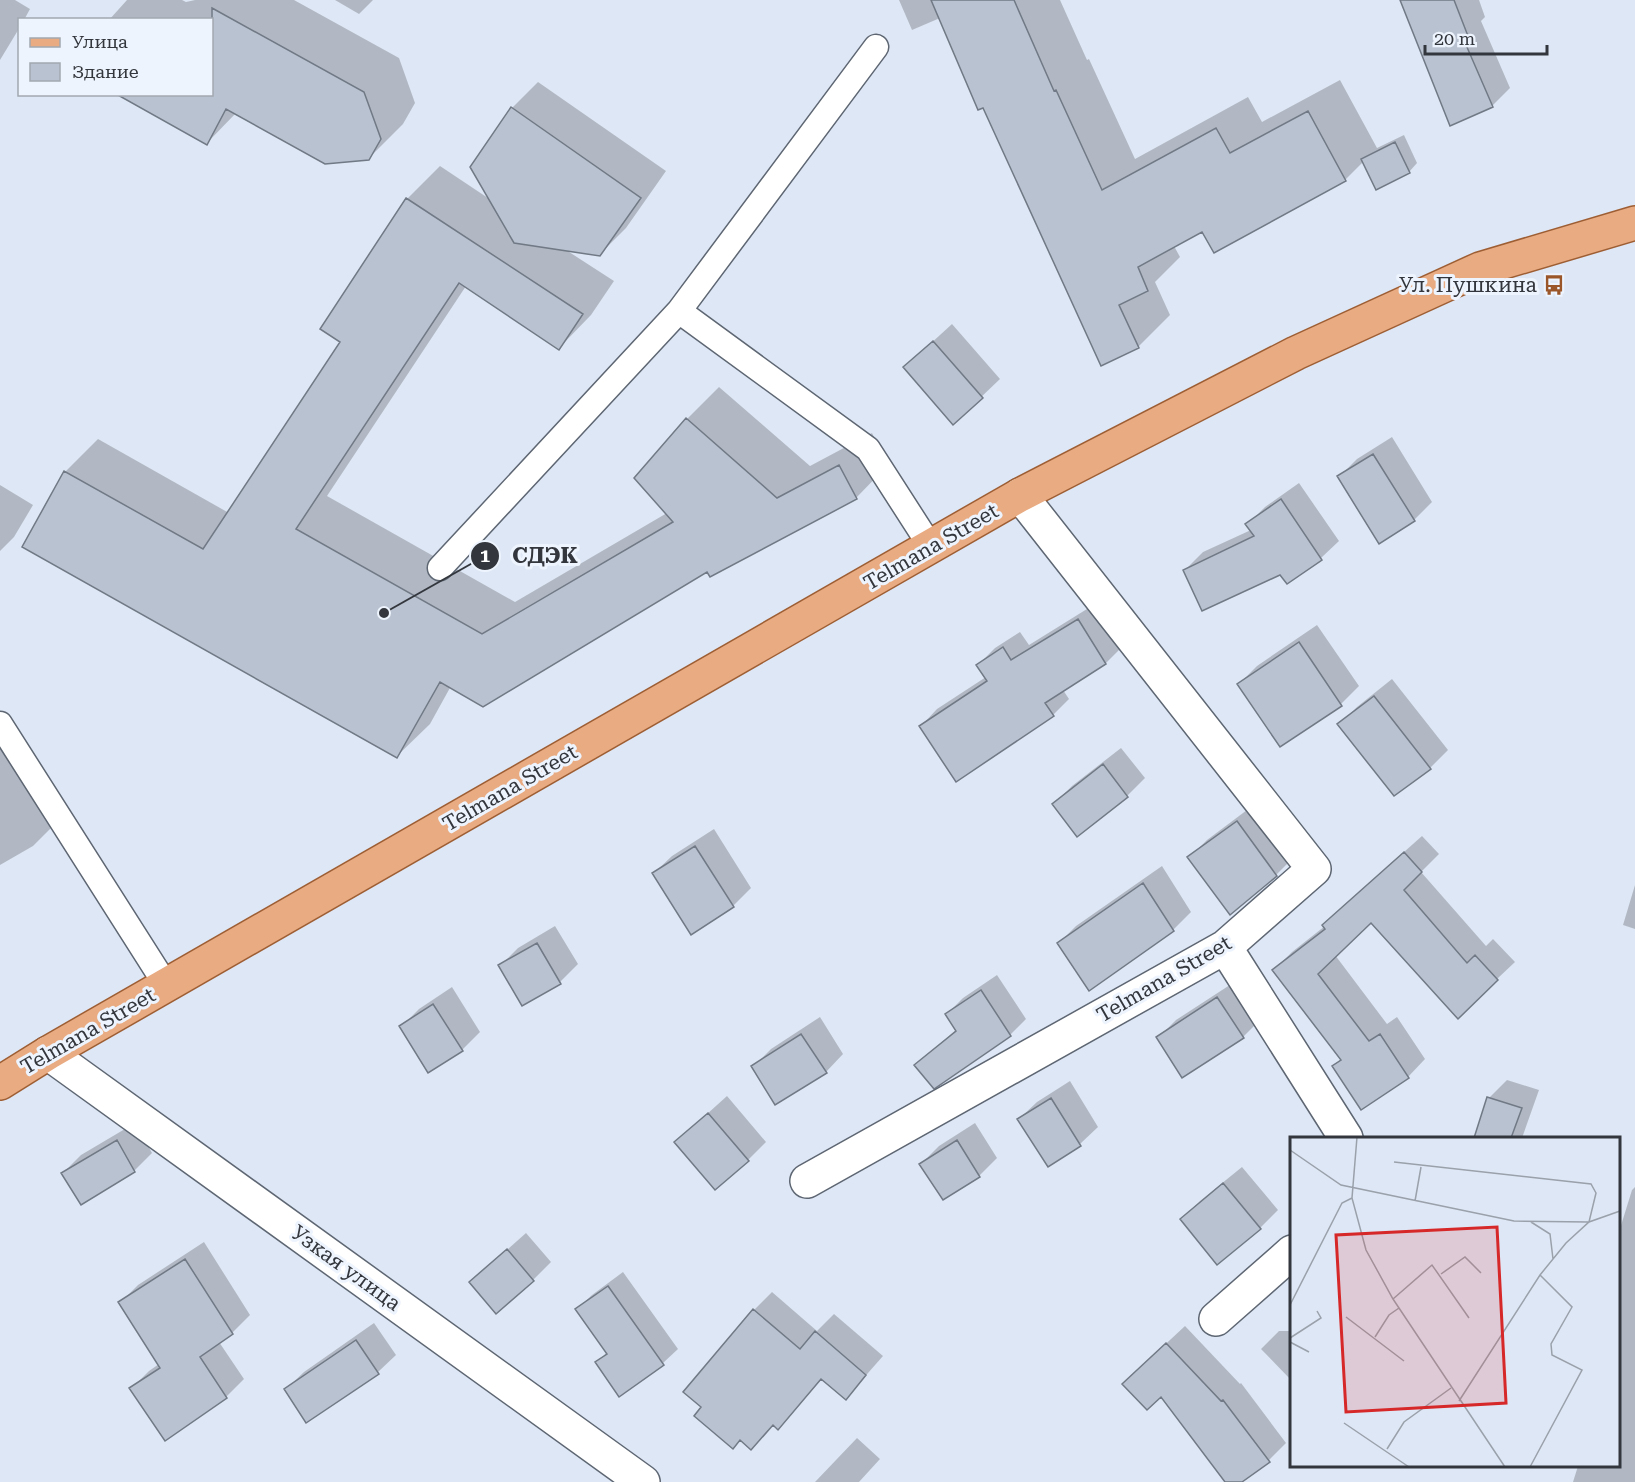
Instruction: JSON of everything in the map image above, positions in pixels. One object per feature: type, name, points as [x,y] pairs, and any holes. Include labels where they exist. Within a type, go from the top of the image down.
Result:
[{"type":"main road","name":"Telmana Street","points":[[0,1083],[48,1053],[1020,495],[1296,353],[1480,269],[1635,223]]},
{"type":"street","name":"Telmana Street","points":[[807,1181],[1225,947],[1314,869],[1020,495]]},
{"type":"street","points":[[1225,947],[1346,1137]]},
{"type":"street","name":"Узкая улица","points":[[48,1053],[643,1482]]},
{"type":"street","points":[[1216,1319],[1290,1254]]},
{"type":"lane","points":[[440,568],[679,310],[876,47]]},
{"type":"lane","points":[[679,310],[868,448],[932,547]]},
{"type":"lane","points":[[0,724],[166,986]]},
{"type":"building","points":[[931,0],[1014,0],[1054,91],[1056,90],[1102,190],[1216,128],[1230,153],[1308,111],[1346,181],[1214,253],[1202,232],[1138,267],[1148,291],[1119,305],[1139,348],[1101,366],[983,108],[978,110]]},
{"type":"building","points":[[1400,0],[1454,0],[1468,36],[1463,38],[1493,107],[1450,126]]},
{"type":"building","points":[[212,8],[364,92],[381,139],[369,160],[325,164],[226,109],[207,145],[120,96],[213,96]]},
{"type":"building","points":[[511,107],[641,198],[600,256],[514,243],[470,167]]},
{"type":"building","points":[[1395,142],[1410,173],[1376,190],[1361,159]]},
{"type":"building","points":[[406,198],[583,314],[559,350],[459,283],[296,529],[482,634],[673,522],[634,478],[686,418],[777,498],[839,465],[857,499],[710,577],[707,572],[483,707],[440,682],[397,758],[22,547],[64,471],[203,549],[340,342],[320,329]]},
{"type":"building","points":[[933,341],[983,398],[953,425],[903,367]]},
{"type":"building","points":[[1373,454],[1415,521],[1379,544],[1337,476]]},
{"type":"building","points":[[1281,499],[1322,560],[1287,584],[1280,575],[1202,611],[1183,570],[1254,536],[1245,524]]},
{"type":"building","points":[[1078,619],[1106,664],[1045,703],[1054,716],[956,782],[919,726],[987,681],[976,665],[1003,647],[1011,660]]},
{"type":"building","points":[[1299,642],[1342,706],[1280,747],[1237,684]]},
{"type":"building","points":[[1374,696],[1431,769],[1394,796],[1337,724]]},
{"type":"building","points":[[1103,764],[1128,797],[1077,837],[1052,804]]},
{"type":"building","points":[[1237,821],[1277,876],[1230,915],[1187,857]]},
{"type":"building","points":[[695,846],[734,907],[691,935],[652,873]]},
{"type":"building","points":[[1404,852],[1422,872],[1404,890],[1467,963],[1475,955],[1498,980],[1458,1019],[1371,923],[1318,974],[1369,1041],[1380,1034],[1409,1078],[1361,1110],[1332,1066],[1341,1060],[1272,970],[1325,929],[1322,925]]},
{"type":"building","points":[[1143,883],[1174,931],[1089,991],[1057,943]]},
{"type":"building","points":[[537,943],[561,984],[522,1006],[498,965]]},
{"type":"building","points":[[981,990],[1011,1036],[934,1089],[914,1065],[956,1031],[945,1014]]},
{"type":"building","points":[[1217,997],[1244,1038],[1182,1078],[1156,1037]]},
{"type":"building","points":[[433,1004],[463,1051],[428,1073],[399,1026]]},
{"type":"building","points":[[801,1034],[827,1073],[775,1105],[751,1066]]},
{"type":"building","points":[[1487,1097],[1522,1108],[1511,1137],[1474,1137]]},
{"type":"building","points":[[1051,1098],[1081,1146],[1048,1167],[1017,1119]]},
{"type":"building","points":[[708,1113],[749,1161],[715,1190],[674,1142]]},
{"type":"building","points":[[117,1140],[135,1172],[81,1205],[61,1173]]},
{"type":"building","points":[[957,1140],[980,1177],[943,1200],[919,1164]]},
{"type":"building","points":[[1223,1183],[1261,1229],[1217,1265],[1180,1219]]},
{"type":"building","points":[[507,1249],[534,1281],[496,1314],[469,1282]]},
{"type":"building","points":[[185,1259],[233,1334],[200,1357],[227,1398],[165,1441],[129,1388],[160,1368],[118,1302]]},
{"type":"building","points":[[608,1286],[664,1365],[619,1397],[595,1362],[607,1354],[575,1309]]},
{"type":"building","points":[[753,1309],[800,1349],[815,1331],[866,1375],[846,1400],[821,1379],[778,1430],[773,1425],[751,1450],[740,1440],[733,1449],[694,1416],[701,1407],[683,1392]]},
{"type":"building","points":[[356,1340],[379,1374],[306,1423],[284,1389]]},
{"type":"building","points":[[1166,1343],[1221,1401],[1223,1400],[1270,1462],[1242,1482],[1225,1482],[1161,1397],[1147,1410],[1122,1384]]},
{"type":"place","name":"Ул. Пушкина","points":[[1554,285]]},
{"type":"place","name":"СДЭК","points":[[384,613]]}]
